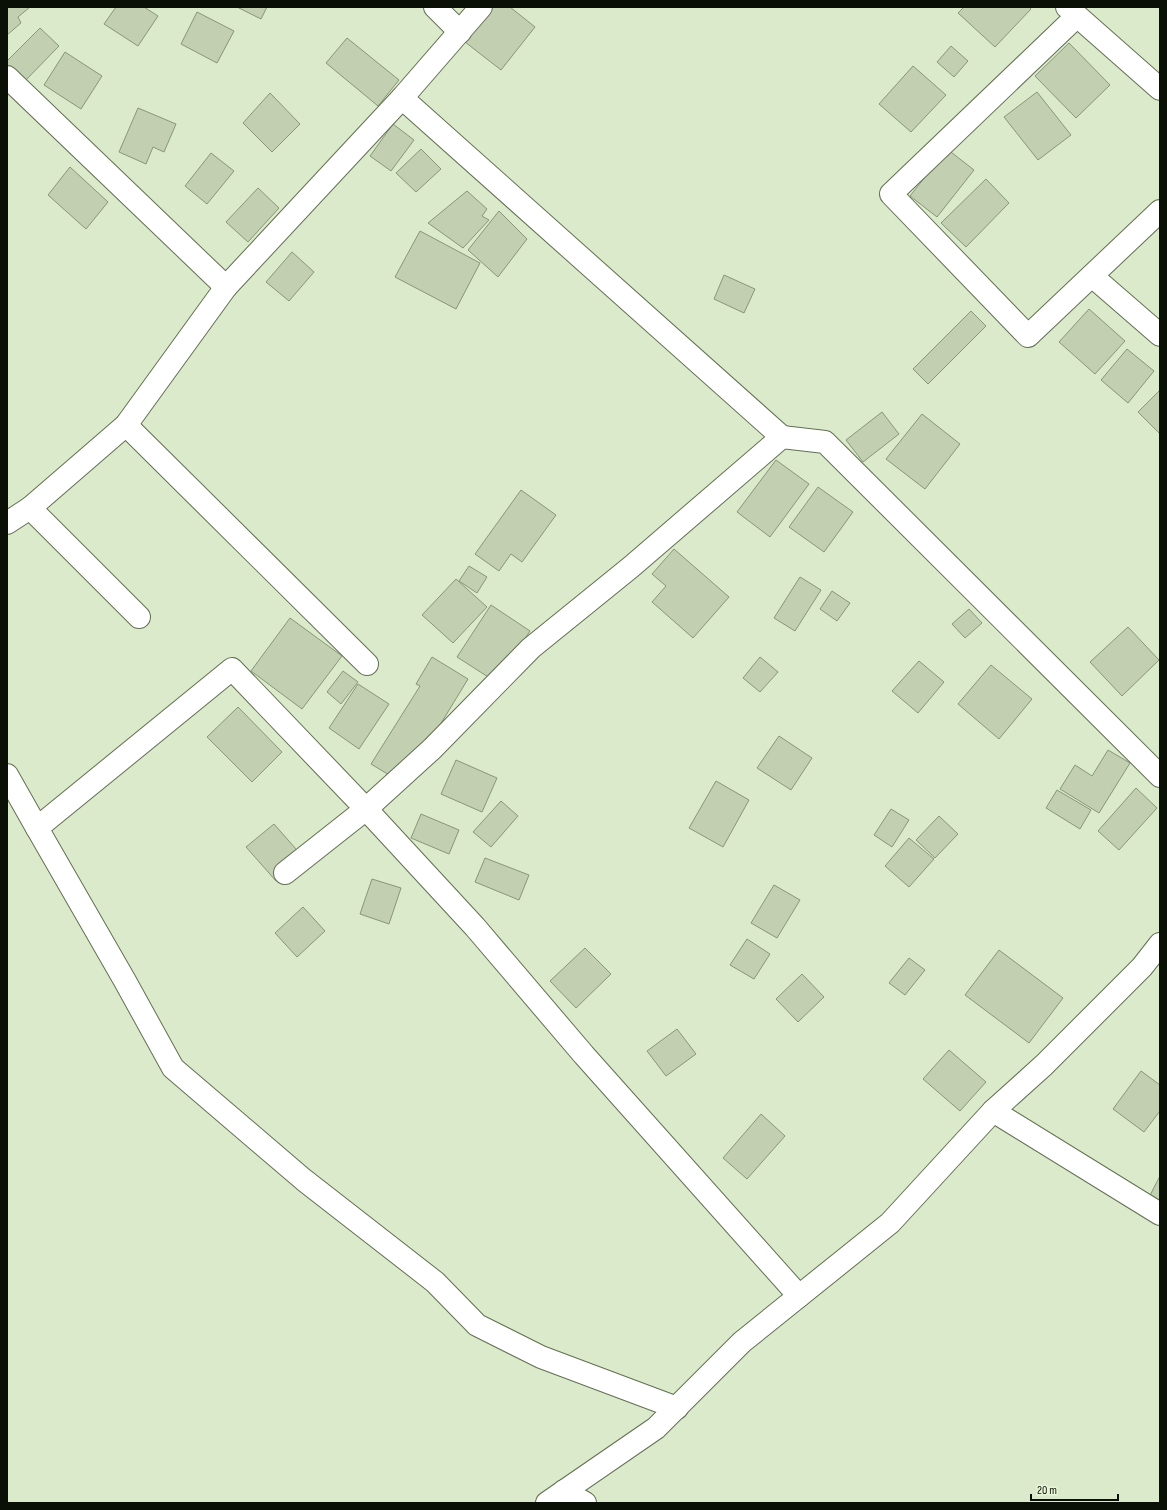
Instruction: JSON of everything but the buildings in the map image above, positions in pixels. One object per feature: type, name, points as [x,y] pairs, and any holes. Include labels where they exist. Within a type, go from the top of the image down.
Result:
[{"type":"street","points":[[436,7],[460,32]]},
{"type":"street","points":[[7,523],[30,508],[126,426],[226,287],[402,98],[481,7]]},
{"type":"street","points":[[1160,89],[1072,11],[891,194],[1028,336],[1160,211]]},
{"type":"street","points":[[7,77],[226,287]]},
{"type":"street","points":[[402,98],[782,437],[825,442],[1160,776]]},
{"type":"street","points":[[1092,276],[1160,335]]},
{"type":"street","points":[[126,426],[367,664]]},
{"type":"street","points":[[285,873],[366,808],[432,749],[531,648],[631,567],[782,437]]},
{"type":"street","points":[[30,508],[139,617]]},
{"type":"street","points":[[37,828],[232,669],[366,808],[475,927],[584,1055],[799,1296]]},
{"type":"street","points":[[7,776],[121,974],[173,1068],[304,1180],[435,1282],[476,1325],[541,1357],[677,1408]]},
{"type":"street","points":[[556,1497],[656,1428],[742,1342],[890,1223],[993,1111],[1044,1065],[1142,967],[1160,944]]},
{"type":"street","points":[[993,1111],[1160,1214]]},
{"type":"street","points":[[556,1497],[585,1503]]}]
